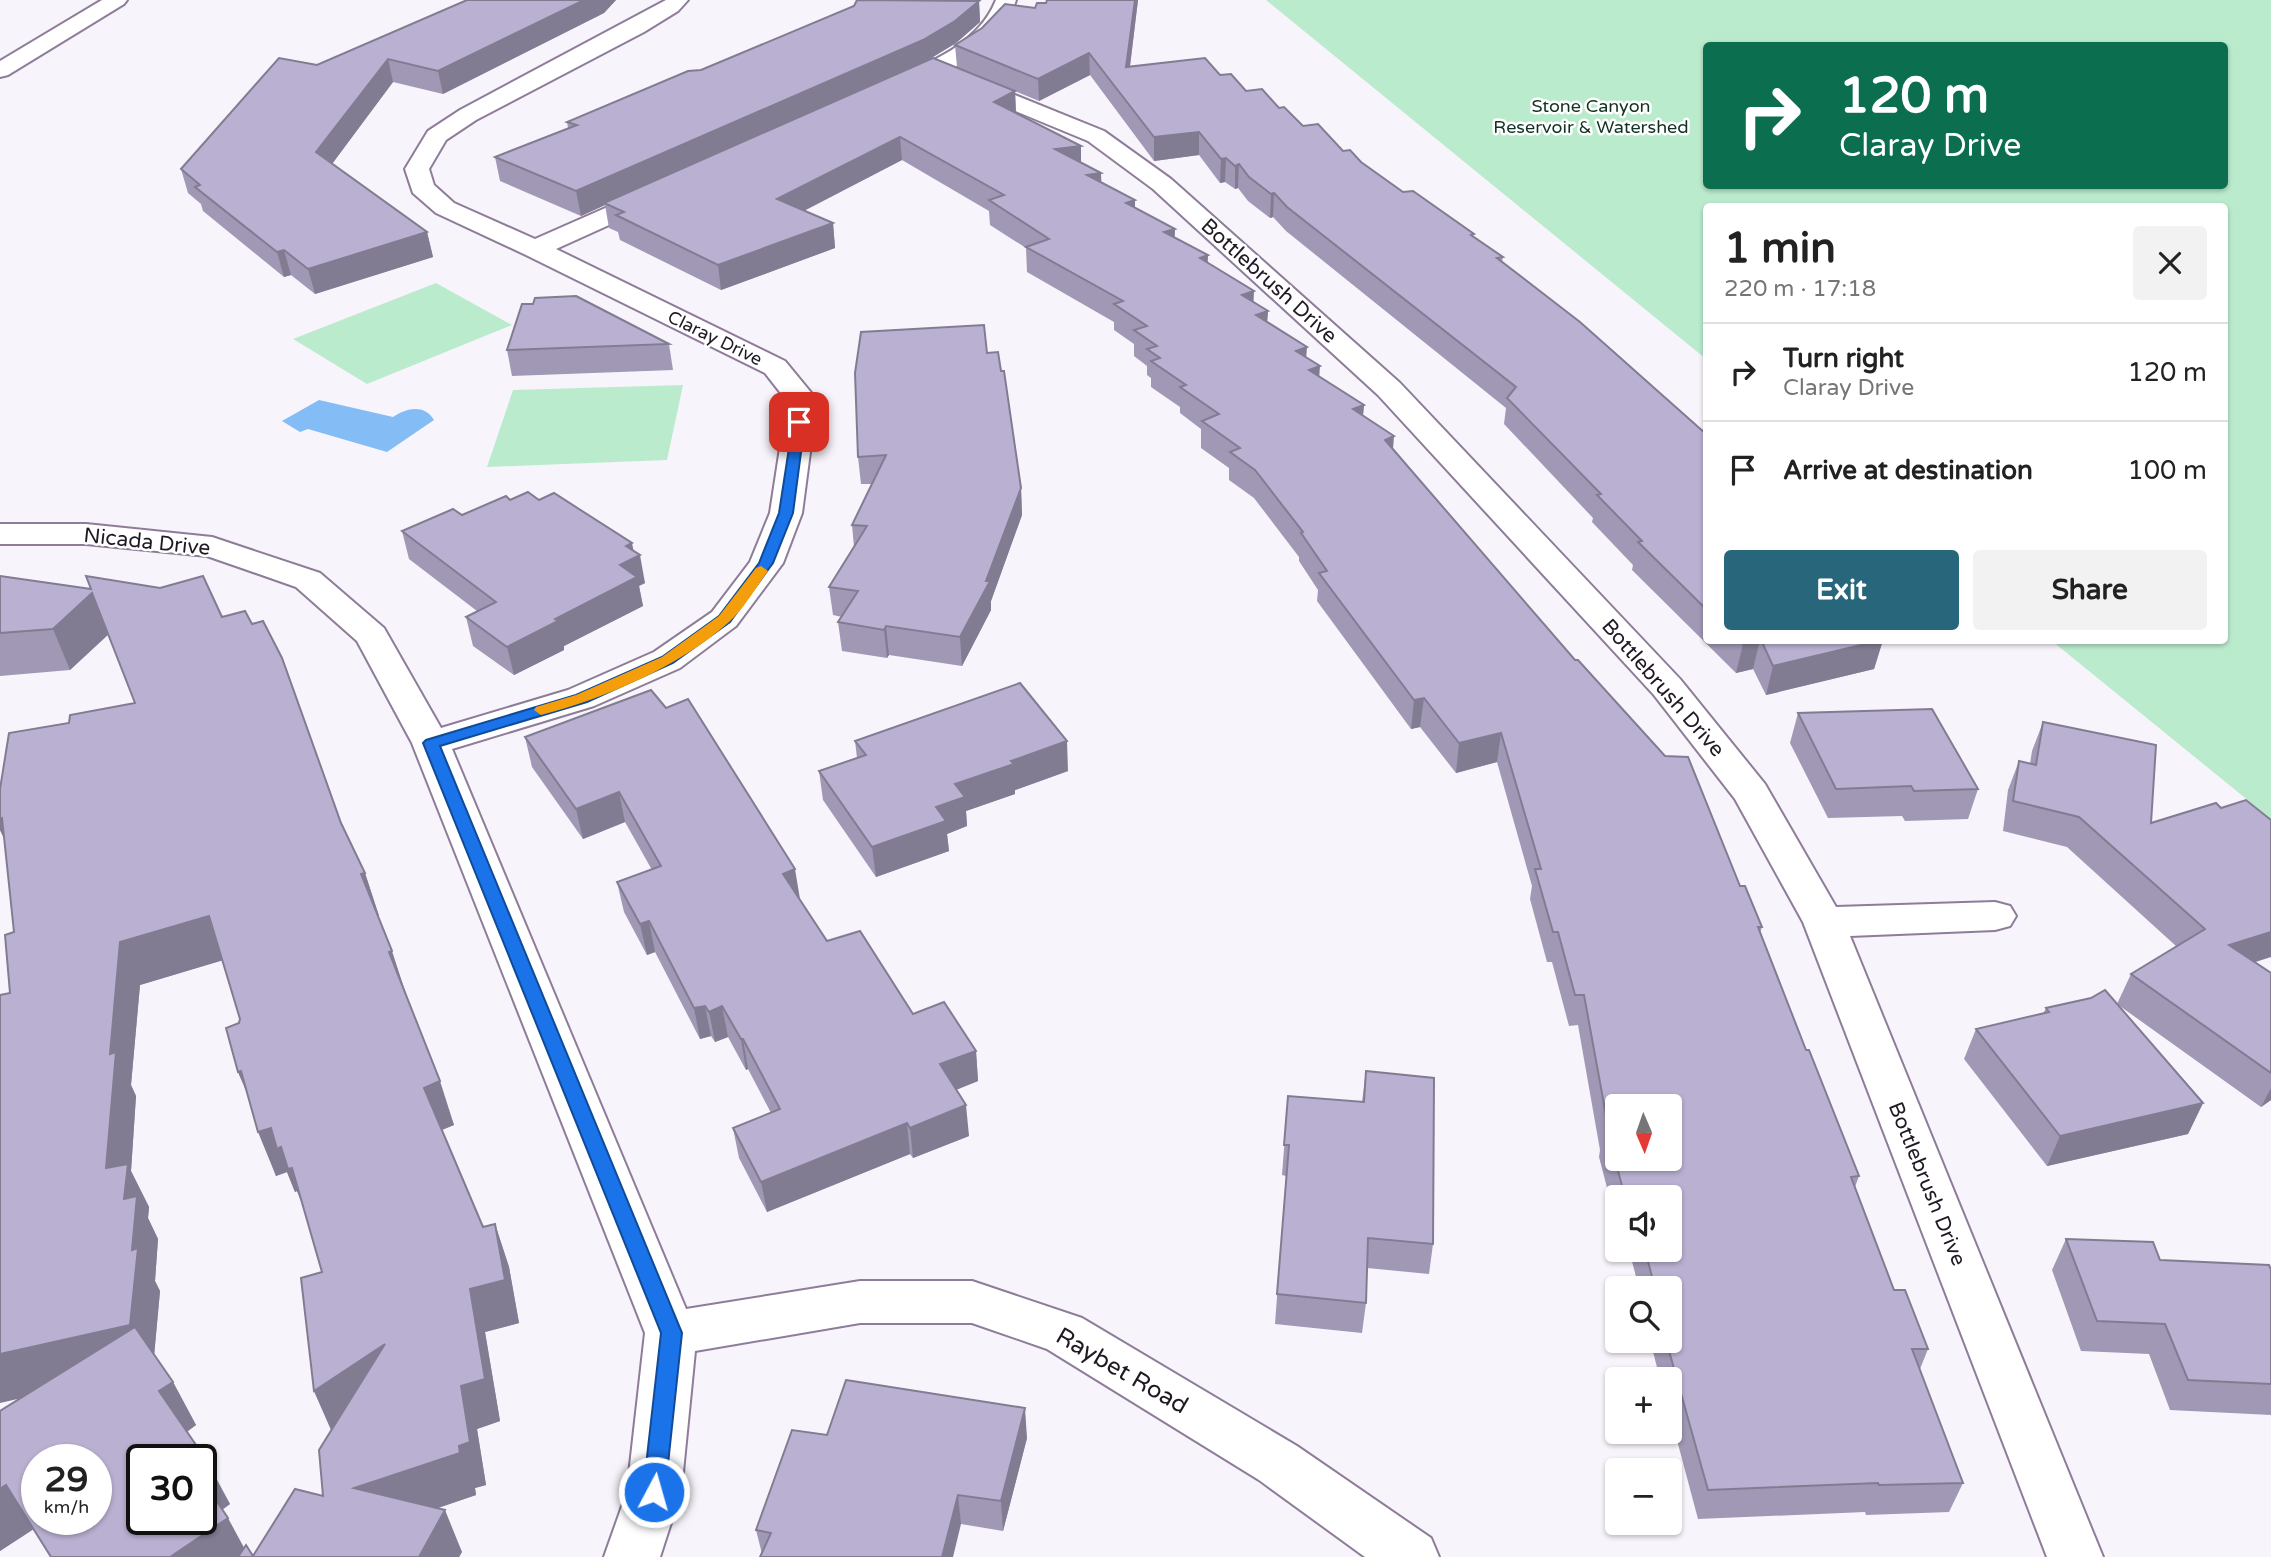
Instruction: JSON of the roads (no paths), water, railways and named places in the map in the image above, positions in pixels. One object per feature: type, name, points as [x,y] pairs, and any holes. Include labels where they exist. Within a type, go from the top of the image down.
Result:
[{"type":"street","points":[[0,70],[117,0]]},
{"type":"street","name":"Claray Drive","points":[[431,743],[581,698],[667,660],[724,619],[766,563],[786,513],[799,422],[798,396],[775,367],[445,208],[422,188],[417,169],[436,136],[468,115],[636,27],[671,7],[678,0]]},
{"type":"street","points":[[872,97],[934,69],[988,34],[1003,14],[1006,0]]},
{"type":"street","name":"Bottlebrush Drive","points":[[934,69],[1096,136],[1162,184],[1389,389],[1667,687],[1751,793],[1824,922],[2075,1557]]},
{"type":"street","points":[[535,250],[673,187]]},
{"type":"street","name":"Nicada Drive","points":[[0,534],[86,534],[212,547],[308,580],[372,635],[431,743],[671,1333],[654,1492],[632,1557]]},
{"type":"street","points":[[1824,922],[1995,916]]},
{"type":"street","name":"Raybet Road","points":[[671,1333],[860,1302],[972,1302],[1064,1334],[1278,1463],[1411,1557]]},
{"type":"water","points":[[319,400],[393,417],[415,409],[425,412],[434,420],[387,452],[308,429],[300,432],[282,421]]},
{"type":"park label","name":"Stone Canyon Reservoir & Watershed","points":[[1591,116]]}]
